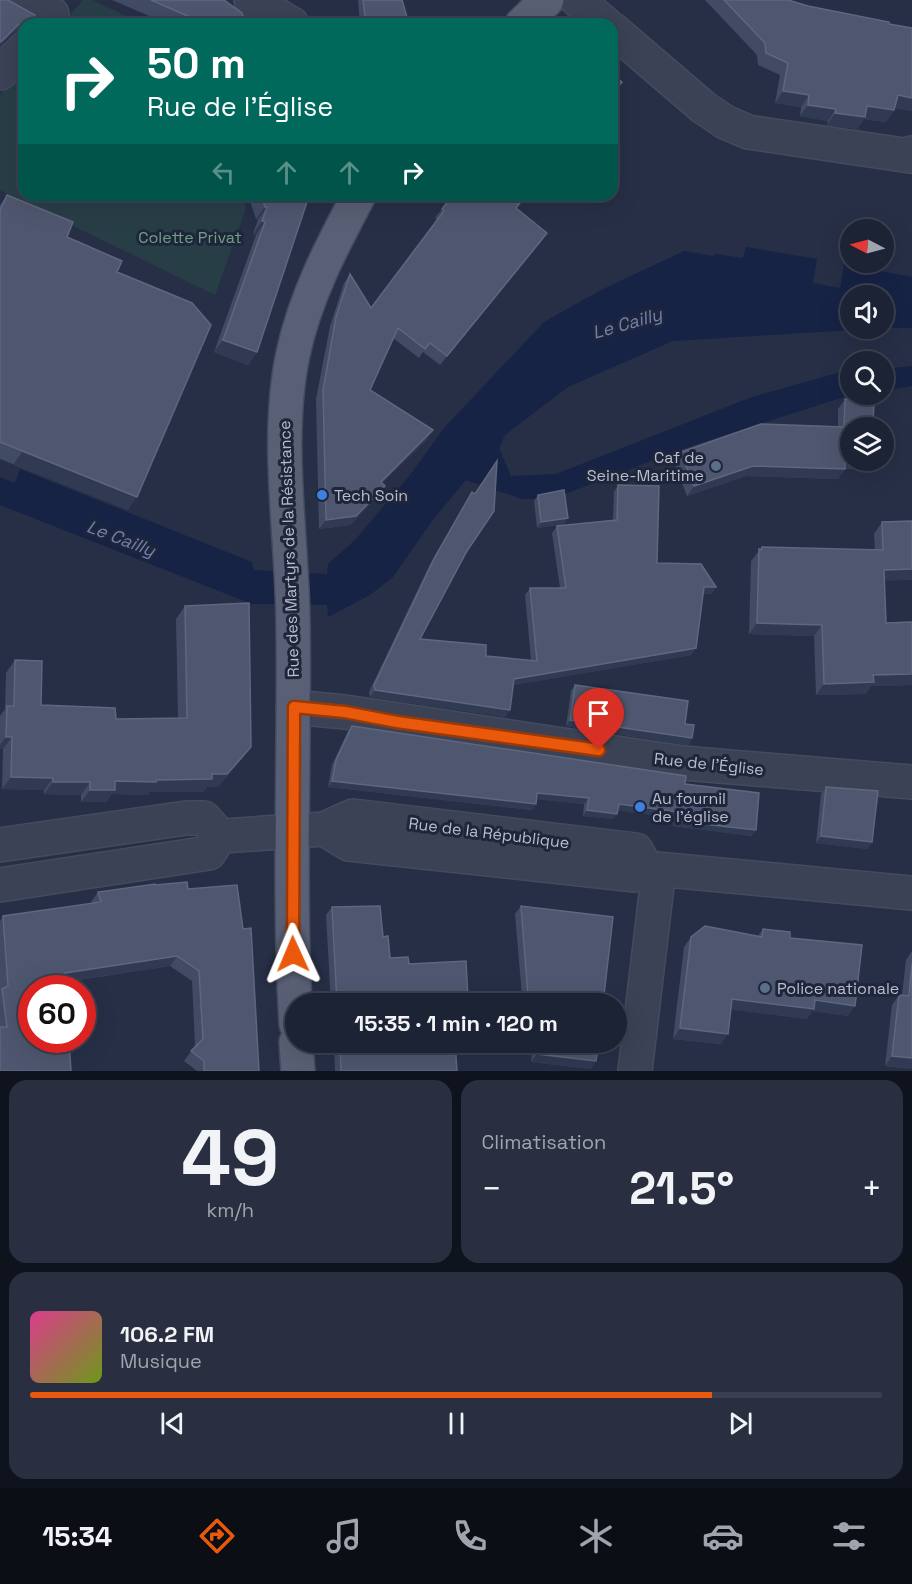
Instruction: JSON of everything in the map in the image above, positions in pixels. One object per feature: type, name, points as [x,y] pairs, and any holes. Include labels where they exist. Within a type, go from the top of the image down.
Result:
[{"type":"main road","points":[[528,18],[547,0]]},
{"type":"main road","name":"Rue des Martyrs de la Résistance","points":[[295,993],[292,932],[308,831],[294,707],[293,612],[285,414],[288,383],[299,330],[312,290],[356,201]]},
{"type":"main road","points":[[297,1053],[298,1071]]},
{"type":"street","points":[[16,0],[53,13]]},
{"type":"street","points":[[251,0],[282,18]]},
{"type":"street","points":[[577,0],[599,18]]},
{"type":"street","points":[[618,34],[725,122],[748,132],[910,156],[912,153]]},
{"type":"street","points":[[0,72],[18,55]]},
{"type":"street","name":"Rue de l'Église","points":[[294,707],[345,712],[397,722],[683,763],[903,782]]},
{"type":"street","points":[[0,845],[186,818],[204,818],[220,836]]},
{"type":"street","points":[[220,836],[308,831]]},
{"type":"street","name":"Rue de la République","points":[[308,831],[349,844],[635,875],[652,868],[912,894]]},
{"type":"street","points":[[0,885],[209,853],[220,836]]},
{"type":"street","points":[[635,1071],[652,868]]},
{"type":"green space","points":[[83,0],[92,0],[131,18],[67,18]]},
{"type":"green space","name":"Colette Privat","points":[[18,74],[18,199],[0,190],[0,95]]},
{"type":"green space","name":"Colette Privat","points":[[23,201],[244,201],[246,208],[215,295]]},
{"type":"water","name":"Le Cailly","points":[[746,247],[817,259],[813,283],[840,288],[840,331],[673,341],[568,387],[505,435],[499,448],[511,476],[556,474],[752,397],[840,373],[840,398],[688,447],[565,494],[542,499],[522,499],[466,480],[432,521],[393,577],[370,595],[328,617],[327,605],[252,604],[0,505],[0,477],[15,483],[20,469],[252,562],[254,570],[327,574],[328,564],[356,539],[410,475],[444,428],[544,322],[601,290],[684,251],[743,258]]},
{"type":"water","points":[[842,273],[891,273],[912,277],[912,328],[894,328],[894,285],[840,285]]},
{"type":"water","points":[[912,366],[912,386],[894,389],[894,368]]},
{"type":"building","points":[[0,0],[8,0],[35,15],[34,18],[18,18],[18,25],[0,41]]},
{"type":"building","points":[[151,0],[224,0],[242,13],[243,18],[192,18]]},
{"type":"building","points":[[363,0],[402,0],[407,18],[371,18],[365,17]]},
{"type":"building","points":[[724,0],[788,0],[912,28],[912,98],[898,95],[894,110],[867,106],[865,117],[835,113],[836,109],[808,105],[809,95],[783,91],[788,63],[766,53],[765,43]]},
{"type":"building","points":[[7,195],[73,222],[67,237],[122,261],[117,272],[192,303],[211,325],[137,497],[0,442],[0,210]]},
{"type":"building","points":[[263,201],[307,202],[257,352],[223,340],[265,222],[262,221],[267,207]]},
{"type":"building","points":[[448,201],[521,201],[516,208],[547,233],[447,356],[430,343],[425,349],[398,328],[370,390],[433,430],[381,482],[385,486],[356,516],[326,520],[323,390],[336,317],[350,274],[371,308],[444,211],[442,209]]},
{"type":"building","points":[[845,405],[874,405],[873,417],[844,417]]},
{"type":"building","points":[[761,424],[840,427],[840,469],[753,466],[694,486],[681,452]]},
{"type":"building","points":[[497,461],[494,511],[467,551],[420,639],[486,645],[486,656],[537,661],[530,588],[566,588],[557,526],[617,520],[618,485],[659,486],[657,563],[701,564],[716,587],[704,587],[696,648],[514,679],[510,710],[375,690],[374,685],[435,557],[472,492],[475,494]]},
{"type":"building","points":[[564,490],[568,518],[541,522],[538,495]]},
{"type":"building","points":[[912,521],[912,569],[884,570],[886,623],[912,622],[912,674],[873,675],[874,682],[824,684],[822,625],[757,623],[759,549],[761,550],[762,547],[883,550],[882,522]]},
{"type":"building","points":[[249,603],[251,747],[227,774],[212,774],[212,779],[157,780],[156,782],[115,781],[115,790],[90,790],[90,782],[53,782],[53,778],[11,777],[12,737],[6,737],[7,706],[14,706],[15,660],[42,661],[41,705],[115,708],[116,719],[187,718],[185,606]]},
{"type":"building","points":[[575,685],[688,701],[685,724],[694,725],[692,738],[570,720]]},
{"type":"building","points":[[352,726],[686,776],[685,784],[759,793],[756,830],[677,821],[678,812],[619,804],[617,814],[587,810],[589,798],[537,793],[536,804],[332,781],[336,760]]},
{"type":"building","points":[[826,787],[878,791],[872,842],[821,836]]},
{"type":"building","points":[[187,882],[188,889],[237,885],[243,929],[251,928],[259,1071],[204,1071],[204,1061],[191,1051],[203,1039],[199,971],[177,956],[65,973],[65,975],[18,975],[18,1053],[70,1053],[71,1071],[0,1071],[0,1027],[7,1027],[2,989],[8,986],[3,916],[101,902],[98,892]]},
{"type":"building","points":[[380,906],[383,937],[388,936],[390,958],[408,957],[409,964],[466,961],[468,993],[336,993],[332,907]]},
{"type":"building","points":[[521,906],[613,917],[604,993],[528,993]]},
{"type":"building","name":"Police nationale","points":[[705,926],[762,937],[763,929],[790,932],[790,938],[862,945],[855,1006],[815,1000],[814,1009],[732,999],[728,1034],[680,1028],[691,937]]},
{"type":"building","points":[[912,963],[912,1058],[892,1056],[899,995],[909,996]]},
{"type":"building","points":[[340,1053],[456,1053],[457,1071],[341,1071]]},
{"type":"building","points":[[537,1053],[597,1053],[596,1061]]},
{"type":"place","name":"Caf de Seine-Maritime","points":[[716,466]]},
{"type":"place","name":"Tech Soin","points":[[322,495]]},
{"type":"place","name":"Au fournil de l'église","points":[[640,807]]},
{"type":"place","name":"Police nationale","points":[[765,988]]},
{"type":"route","points":[[293,954],[294,707],[345,712],[397,722],[599,750]]}]
